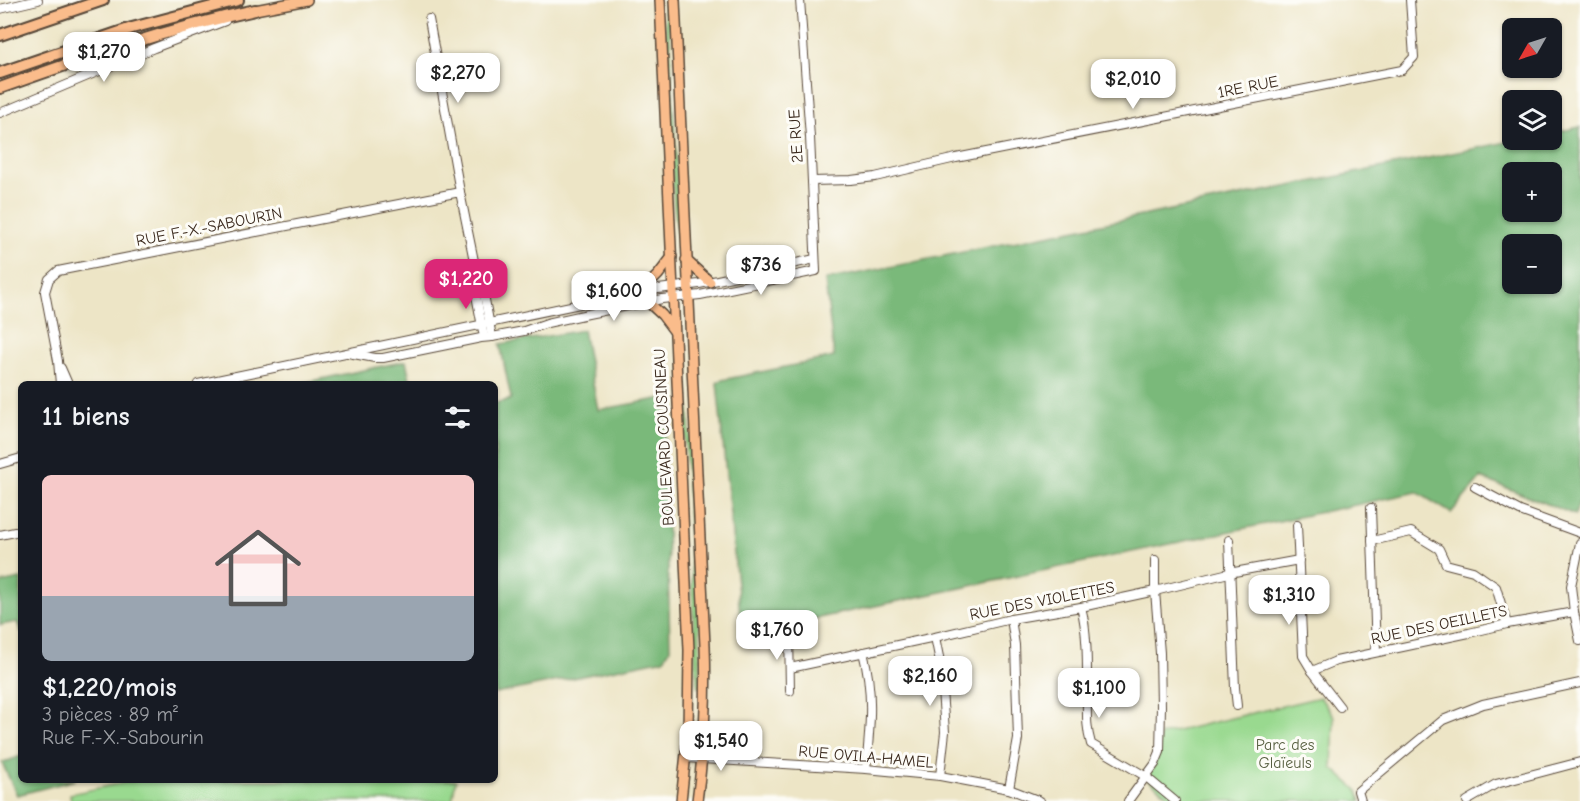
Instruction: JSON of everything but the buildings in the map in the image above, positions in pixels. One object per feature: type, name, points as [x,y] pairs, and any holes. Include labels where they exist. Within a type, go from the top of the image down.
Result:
[{"type":"highway","points":[[0,35],[103,0]]},
{"type":"highway","points":[[0,73],[132,28],[238,0]]},
{"type":"highway","points":[[0,88],[146,38],[255,10]]},
{"type":"main road","points":[[255,10],[307,0]]},
{"type":"main road","name":"BOULEVARD COUSINEAU","points":[[660,0],[689,650],[689,712],[681,801]]},
{"type":"main road","name":"BOULEVARD COUSINEAU","points":[[675,0],[705,646],[706,702],[697,801]]},
{"type":"main road","points":[[642,291],[672,257]]},
{"type":"main road","points":[[686,260],[710,282]]},
{"type":"main road","points":[[648,302],[664,317],[674,331]]},
{"type":"street","points":[[0,9],[38,0]]},
{"type":"street","name":"2E RUE","points":[[688,297],[816,271],[800,0]]},
{"type":"street","name":"1RE RUE","points":[[812,181],[840,181],[873,177],[956,158],[1402,70],[1414,57],[1410,0]]},
{"type":"street","points":[[0,113],[154,48],[255,10]]},
{"type":"street","points":[[429,19],[474,261],[475,290],[488,337]]},
{"type":"street","name":"RUE F.-X.-SABOURIN","points":[[60,381],[45,290],[49,279],[60,270],[460,192]]},
{"type":"street","points":[[213,381],[642,291],[710,282],[815,259]]},
{"type":"street","points":[[348,353],[383,358],[524,331],[551,322],[648,302],[688,297]]},
{"type":"street","name":"RUE F.-X.-SABOURIN","points":[[58,362],[67,381]]},
{"type":"street","points":[[0,464],[18,459]]},
{"type":"street","points":[[1475,487],[1520,511],[1580,533]]},
{"type":"street","points":[[1371,508],[1376,652]]},
{"type":"street","points":[[1297,525],[1303,656],[1340,707]]},
{"type":"street","points":[[0,535],[15,532]]},
{"type":"street","points":[[1372,541],[1411,532],[1438,549],[1446,564],[1473,571],[1496,587],[1507,624]]},
{"type":"street","points":[[1228,540],[1237,706]]},
{"type":"street","points":[[1580,543],[1571,586],[1580,641]]},
{"type":"street","points":[[1128,801],[1155,764],[1160,752],[1160,653],[1155,560]]},
{"type":"street","name":"RUE DES VIOLETTES","points":[[790,668],[863,651],[935,638],[1011,619],[1081,607],[1229,573],[1299,560]]},
{"type":"street","points":[[1081,607],[1084,620],[1087,728],[1091,744],[1145,777],[1175,801]]},
{"type":"street","name":"RUE DES OEILLETS","points":[[1312,671],[1336,661],[1574,612]]},
{"type":"street","points":[[1009,789],[1018,739],[1015,645],[1011,619]]},
{"type":"street","points":[[789,630],[790,691]]},
{"type":"street","points":[[935,638],[940,663],[945,732],[940,776]]},
{"type":"street","points":[[863,651],[868,671],[871,710],[866,769]]},
{"type":"street","points":[[1361,801],[1358,791],[1443,720],[1483,704],[1580,683]]},
{"type":"street","name":"RUE OVILA-HAMEL","points":[[686,758],[940,776],[1009,789],[1040,801]]},
{"type":"street","points":[[1467,801],[1496,784],[1580,762]]},
{"type":"green space","points":[[664,0],[668,0],[680,235],[678,235],[674,206]]},
{"type":"green space","points":[[1580,127],[1580,499],[1575,515],[1481,478],[1451,513],[1417,492],[742,634],[717,383],[722,380],[834,357],[825,280],[1502,143],[1502,150],[1562,150],[1562,131]]},
{"type":"green space","points":[[583,330],[598,410],[664,398],[670,649],[664,659],[498,693],[498,402],[511,398],[500,344]]},
{"type":"green space","points":[[681,352],[687,377],[701,687],[698,687],[696,672]]},
{"type":"green space","points":[[406,361],[410,381],[312,381]]},
{"type":"green space","points":[[18,580],[18,624],[17,622],[0,625],[0,583]]},
{"type":"green space","name":"Parc des Glaïeuls","points":[[1320,697],[1334,717],[1332,768],[1358,791],[1361,801],[1175,801],[1145,777],[1155,764],[1160,735]]},
{"type":"green space","points":[[18,757],[18,783],[63,783],[17,795],[2,763]]},
{"type":"green space","points":[[123,783],[455,783],[452,801],[71,801],[70,794]]}]
